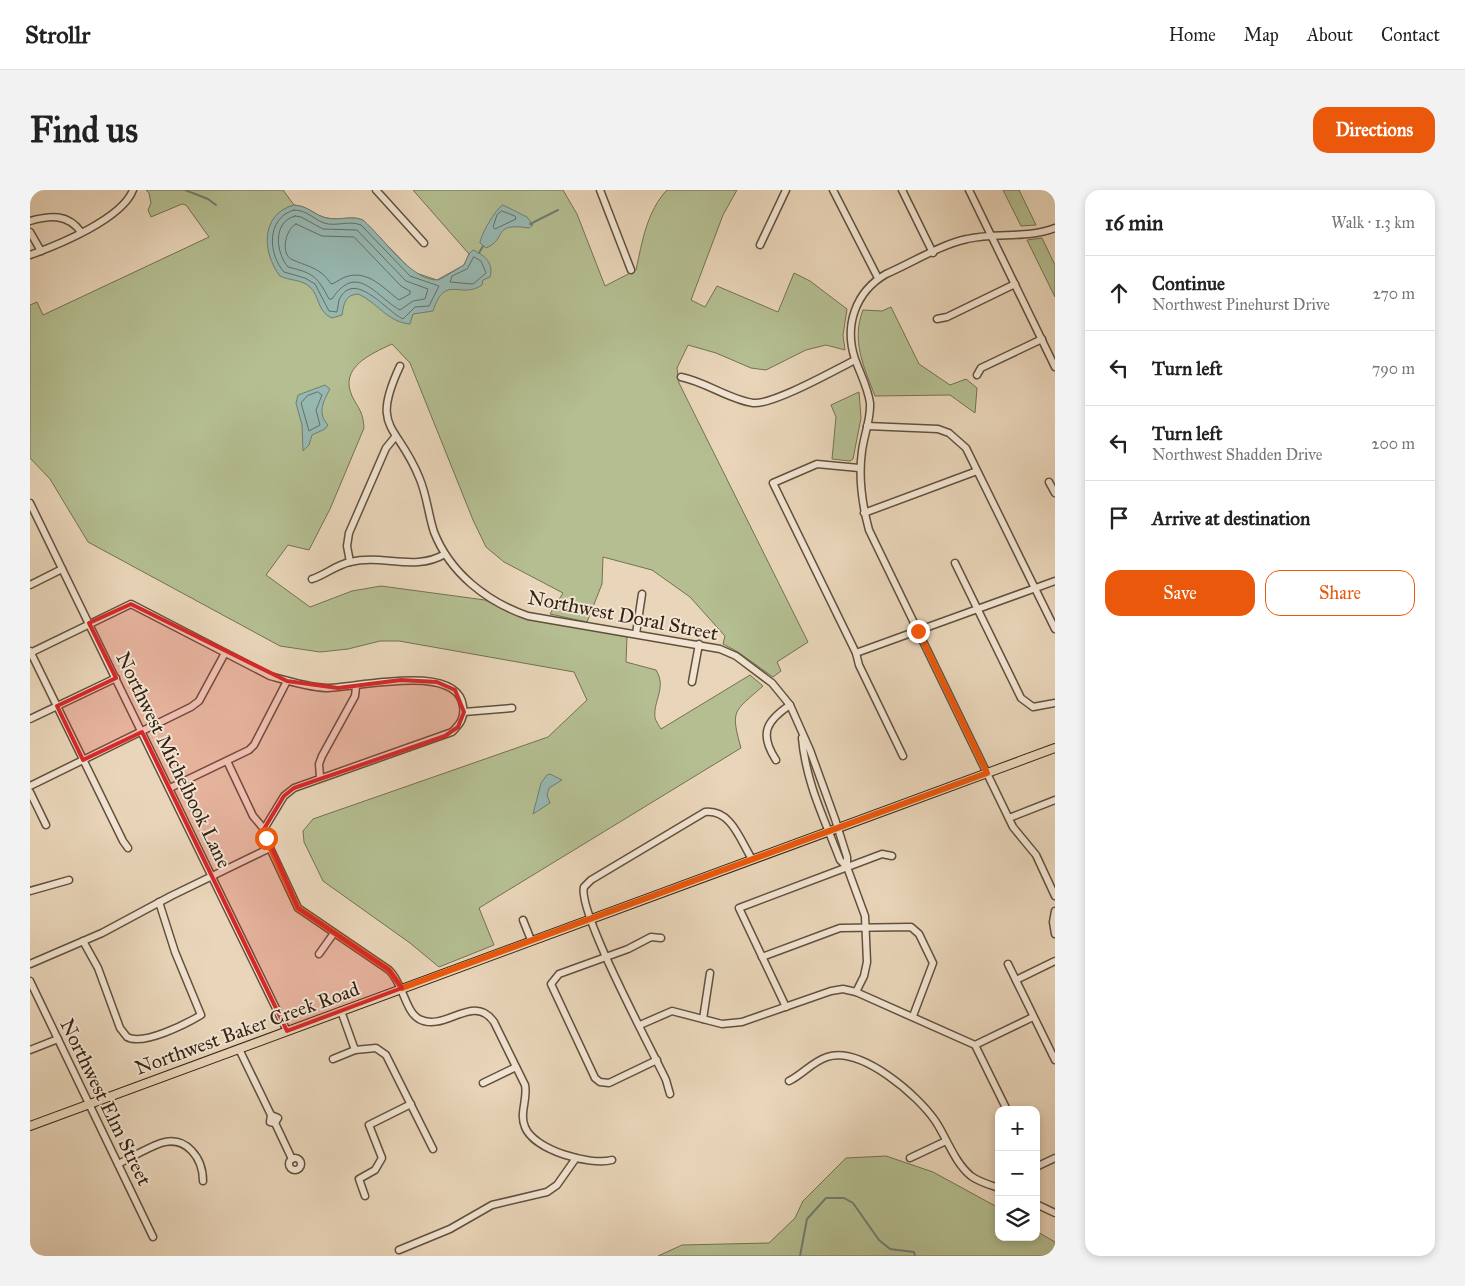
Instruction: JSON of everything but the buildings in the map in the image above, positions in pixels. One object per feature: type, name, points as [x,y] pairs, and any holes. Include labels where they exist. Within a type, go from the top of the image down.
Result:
[{"type":"main road","name":"Northwest Baker Creek Road","points":[[30,1126],[1055,748]]},
{"type":"street","points":[[30,255],[81,232],[115,212],[124,204],[132,190]]},
{"type":"street","points":[[376,190],[424,243]]},
{"type":"street","points":[[600,190],[631,270]]},
{"type":"street","points":[[760,246],[786,190]]},
{"type":"street","points":[[833,190],[878,278]]},
{"type":"street","points":[[902,190],[932,253]]},
{"type":"street","points":[[969,190],[1055,367]]},
{"type":"street","points":[[30,221],[45,218],[68,220],[74,222],[81,232]]},
{"type":"street","points":[[1055,228],[1032,233],[991,234],[961,241],[878,278],[860,299],[851,320],[850,343],[870,402],[860,468],[864,512],[869,530],[1016,832],[1036,855],[1055,896]]},
{"type":"street","points":[[30,232],[41,251]]},
{"type":"street","points":[[937,319],[947,317],[1015,284]]},
{"type":"street","points":[[977,375],[981,368],[1042,339]]},
{"type":"street","points":[[681,376],[696,380],[746,401],[763,403],[855,360]]},
{"type":"street","name":"Northwest Doral Street","points":[[400,366],[386,399],[385,412],[396,437],[416,470],[423,486],[434,531],[445,554],[456,568],[483,594],[518,612],[540,619],[699,644],[720,649],[736,656],[772,683],[790,705],[820,778],[832,829]]},
{"type":"street","points":[[867,426],[930,429],[948,433],[966,448],[1055,629]]},
{"type":"street","points":[[350,562],[347,546],[349,533],[386,448],[396,437]]},
{"type":"street","points":[[860,468],[817,464],[773,483],[856,653],[859,665],[903,756]]},
{"type":"street","points":[[864,512],[977,472]]},
{"type":"street","points":[[1049,482],[1055,493]]},
{"type":"street","name":"Northwest Michelbook Lane","points":[[30,503],[32,511],[170,788],[287,1031]]},
{"type":"street","points":[[312,579],[350,562],[368,560],[429,562],[445,554]]},
{"type":"street","points":[[955,563],[1022,698],[1033,708],[1055,703]]},
{"type":"street","points":[[30,585],[62,569]]},
{"type":"street","points":[[856,653],[1055,581]]},
{"type":"street","points":[[636,634],[642,594]]},
{"type":"street","points":[[128,848],[30,652],[122,607],[134,605],[270,676],[287,681],[323,688],[356,687],[401,680],[437,682],[447,685],[460,696],[464,712],[458,727],[445,736],[320,777],[294,788],[284,796],[264,829]]},
{"type":"street","points":[[692,682],[699,644]]},
{"type":"street","points":[[30,786],[192,708],[199,702],[225,653]]},
{"type":"street","points":[[30,719],[116,678]]},
{"type":"street","points":[[170,788],[227,761],[254,745],[287,681]]},
{"type":"street","points":[[320,777],[319,764],[355,696],[356,687]]},
{"type":"street","points":[[776,760],[767,741],[766,733],[772,720],[790,705]]},
{"type":"street","points":[[464,712],[512,708]]},
{"type":"street","name":"Northwest Doral Street","points":[[802,734],[805,769],[832,829]]},
{"type":"street","points":[[227,761],[253,816],[264,829],[270,848],[298,908],[389,970],[402,988],[411,1010],[416,1016],[428,1022],[437,1022],[469,1010],[484,1012],[494,1022],[526,1091],[523,1120],[528,1133],[546,1147],[576,1158],[591,1162],[612,1160]]},
{"type":"street","points":[[30,792],[46,825]]},
{"type":"street","points":[[1009,818],[1055,800]]},
{"type":"street","points":[[670,1094],[640,1025],[606,956],[583,894],[587,884],[704,812],[720,813],[728,819],[752,859]]},
{"type":"street","points":[[832,829],[840,860],[847,866],[865,916],[867,927],[866,969],[856,992]]},
{"type":"street","points":[[30,964],[130,919],[212,875],[270,848]]},
{"type":"street","points":[[786,1007],[740,908],[882,854],[892,856]]},
{"type":"street","points":[[30,891],[69,880]]},
{"type":"street","points":[[83,941],[102,975],[120,1028],[127,1037],[140,1040],[189,1022],[202,1015],[172,943],[160,902]]},
{"type":"street","points":[[1055,911],[1055,934]]},
{"type":"street","points":[[523,920],[531,940]]},
{"type":"street","points":[[762,957],[833,930],[906,925],[919,934],[933,966],[912,1016]]},
{"type":"street","points":[[319,954],[334,933]]},
{"type":"street","points":[[656,1060],[609,1083],[600,1082],[595,1078],[552,989],[552,980],[558,974],[652,937],[661,938]]},
{"type":"street","points":[[1016,980],[1055,961]]},
{"type":"street","points":[[1008,964],[1055,1060]]},
{"type":"street","points":[[703,1019],[710,973]]},
{"type":"street","name":"Northwest Elm Street","points":[[30,981],[153,1237]]},
{"type":"street","points":[[640,1025],[672,1011],[722,1024],[742,1022],[832,991],[843,989],[856,992],[976,1045],[1005,1106]]},
{"type":"street","points":[[341,1011],[355,1050]]},
{"type":"street","points":[[976,1045],[1034,1017]]},
{"type":"street","points":[[30,1050],[58,1039]]},
{"type":"street","points":[[240,1048],[271,1115],[270,1122],[275,1123],[292,1159]]},
{"type":"street","points":[[333,1059],[355,1050],[376,1048],[386,1055],[433,1149]]},
{"type":"street","points":[[789,1081],[811,1065],[828,1057],[843,1055],[859,1059],[913,1095],[936,1122],[946,1141],[969,1174],[995,1186]]},
{"type":"street","points":[[483,1083],[516,1067]]},
{"type":"street","points":[[365,1196],[359,1179],[375,1170],[382,1158],[369,1125],[411,1104]]},
{"type":"street","points":[[910,1158],[946,1141]]},
{"type":"street","points":[[118,1164],[161,1143],[174,1142],[191,1148],[196,1154],[203,1169],[203,1181]]},
{"type":"street","points":[[399,1250],[450,1229],[492,1205],[547,1192],[561,1180],[576,1158]]},
{"type":"street","points":[[1040,1165],[1055,1158]]},
{"type":"street","points":[[1040,1206],[1055,1212]]},
{"type":"highlighted area","points":[[131,604],[287,681],[338,688],[401,680],[437,682],[455,690],[464,712],[458,727],[445,736],[294,788],[284,796],[264,829],[298,908],[389,970],[402,988],[287,1031],[142,732],[83,760],[57,706],[116,678],[89,623]]},
{"type":"green space","points":[[146,190],[283,190],[294,205],[304,207],[323,217],[363,220],[413,272],[437,280],[464,265],[469,254],[413,190],[563,190],[577,214],[605,286],[636,270],[650,217],[660,198],[667,190],[737,190],[723,215],[691,300],[705,307],[717,286],[778,312],[794,273],[810,281],[847,309],[843,335],[845,350],[826,345],[806,350],[766,370],[751,368],[716,353],[688,345],[677,368],[679,383],[808,642],[777,662],[781,671],[773,677],[738,652],[723,644],[725,636],[690,597],[652,570],[603,557],[602,584],[587,622],[550,614],[563,593],[504,562],[486,547],[473,520],[410,363],[392,344],[367,357],[353,369],[349,386],[362,414],[364,428],[330,509],[309,550],[288,545],[266,575],[310,607],[352,591],[381,586],[485,600],[513,614],[627,637],[626,662],[656,670],[659,676],[660,688],[655,718],[661,729],[750,675],[763,686],[737,712],[735,718],[741,748],[479,908],[494,945],[439,967],[410,943],[323,881],[304,842],[303,831],[313,819],[548,737],[587,700],[574,672],[399,641],[380,641],[348,649],[320,652],[280,646],[88,542],[50,479],[30,458],[30,305],[37,302],[43,315],[209,237],[186,205],[182,204],[151,217],[148,210],[151,203],[149,193]]},
{"type":"green space","points":[[1003,190],[1019,190],[1036,225],[1021,226]]},
{"type":"green space","points":[[1042,238],[1055,265],[1055,297],[1027,240]]},
{"type":"green space","points":[[891,307],[919,364],[950,385],[966,379],[977,388],[975,413],[950,395],[875,396],[860,354],[858,332],[863,310],[882,311]]},
{"type":"green space","points":[[859,392],[861,418],[853,459],[850,461],[832,459],[836,417],[831,405]]},
{"type":"green space","points":[[886,1156],[933,1172],[995,1206],[995,1241],[1040,1241],[1040,1233],[1055,1242],[1055,1256],[658,1256],[682,1245],[769,1243],[795,1218],[803,1201],[846,1158]]},
{"type":"water","points":[[294,205],[304,207],[327,218],[363,220],[408,266],[428,278],[438,280],[464,265],[473,250],[488,260],[491,268],[490,277],[483,280],[482,285],[474,289],[448,290],[438,300],[433,311],[413,314],[410,324],[388,316],[358,294],[350,296],[346,300],[342,315],[332,318],[321,308],[316,295],[310,287],[280,276],[270,256],[268,235],[270,225],[283,210]]},
{"type":"water","points":[[503,205],[527,217],[533,225],[529,228],[509,227],[504,229],[497,240],[486,248],[480,243],[483,235],[493,216]]},
{"type":"water","points":[[325,385],[330,389],[323,403],[322,412],[328,425],[325,429],[312,435],[309,445],[303,451],[302,425],[296,403],[298,395]]},
{"type":"water","points":[[550,774],[562,780],[549,788],[547,795],[550,803],[533,814],[541,783]]},
{"type":"waterway","points":[[185,190],[208,199],[216,205]]},
{"type":"waterway","points":[[532,224],[530,224],[558,210]]},
{"type":"waterway","points":[[479,253],[483,246]]},
{"type":"waterway","points":[[800,1256],[807,1219],[826,1198],[844,1198],[853,1203],[879,1240],[890,1249],[914,1252],[915,1256]]},
{"type":"route","points":[[266,838],[298,908],[389,970],[394,974],[402,988],[987,773],[918,631]]}]
